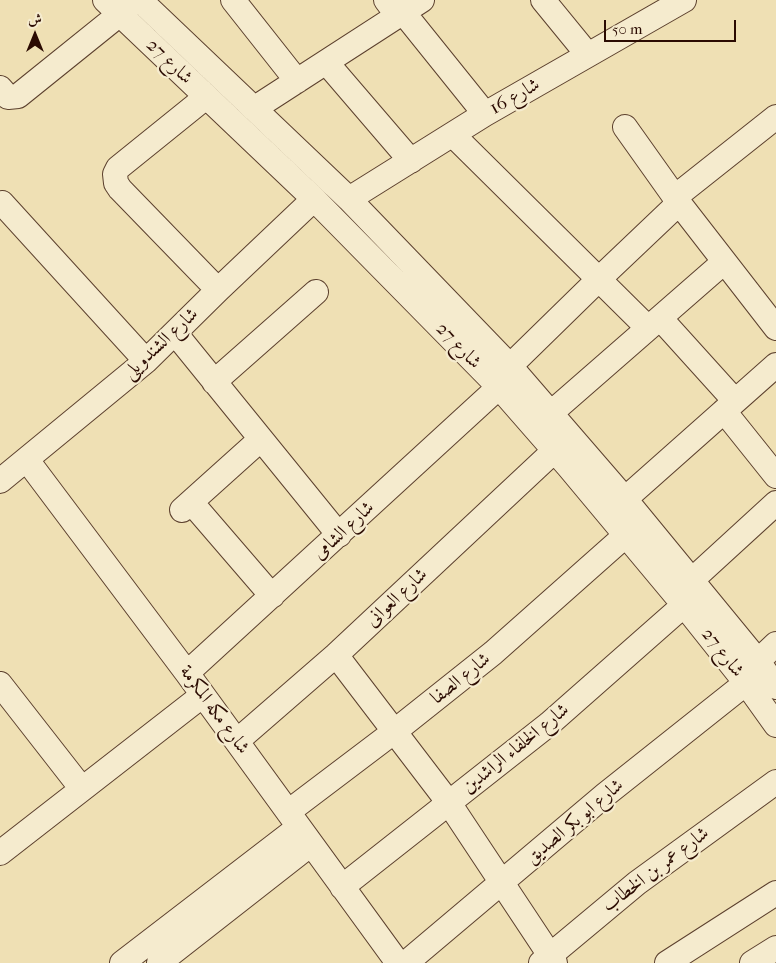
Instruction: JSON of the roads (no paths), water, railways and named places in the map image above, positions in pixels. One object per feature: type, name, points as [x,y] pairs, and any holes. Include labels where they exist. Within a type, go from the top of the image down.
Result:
[{"type":"street","points":[[233,0],[297,81]]},
{"type":"street","points":[[255,108],[326,62],[393,7],[422,0]]},
{"type":"street","points":[[544,0],[588,55]]},
{"type":"street","name":"شارع 16","points":[[349,199],[485,114],[681,1]]},
{"type":"street","points":[[0,88],[8,97],[18,96],[125,4]]},
{"type":"street","name":"شارع 27","points":[[125,4],[206,97],[314,199],[569,456],[625,499],[758,661],[776,687]]},
{"type":"street","name":"شارع 27","points":[[125,4],[255,108],[349,199],[510,366],[551,413],[569,456],[626,535],[746,683],[776,725]]},
{"type":"street","points":[[393,7],[407,16],[485,114]]},
{"type":"street","points":[[326,62],[411,161]]},
{"type":"street","points":[[206,97],[118,168],[115,174],[116,183],[120,189],[218,290]]},
{"type":"street","points":[[510,366],[677,200],[776,118]]},
{"type":"street","points":[[625,127],[677,200],[776,328]]},
{"type":"street","points":[[453,135],[598,279],[654,323],[729,406],[776,476]]},
{"type":"street","name":"شارع الشندويلى","points":[[0,481],[146,361],[314,199]]},
{"type":"street","points":[[2,203],[146,361]]},
{"type":"street","points":[[551,413],[724,262]]},
{"type":"street","points":[[214,382],[316,292]]},
{"type":"street","points":[[175,333],[339,535]]},
{"type":"street","points":[[625,499],[776,365]]},
{"type":"street","name":"شارع الشامى","points":[[187,673],[499,387]]},
{"type":"street","points":[[261,439],[186,506],[272,596]]},
{"type":"street","name":"شارع العوانى","points":[[237,741],[569,456]]},
{"type":"street","name":"شارع مكه المكرمة","points":[[27,460],[187,673],[398,963]]},
{"type":"street","points":[[692,580],[776,503]]},
{"type":"street","name":"شارع الصفا","points":[[299,828],[395,731],[493,653],[626,535]]},
{"type":"street","name":"شارع الخلفاء الراشدين","points":[[342,887],[549,724],[684,605]]},
{"type":"street","points":[[758,661],[776,644]]},
{"type":"street","points":[[336,655],[449,803],[502,883],[548,960]]},
{"type":"street","name":"شارع ابو بكر الصديق","points":[[406,963],[605,795],[746,683]]},
{"type":"street","points":[[0,684],[82,789]]},
{"type":"street","points":[[0,853],[203,695]]},
{"type":"street","name":"شارع عمر بن الخطاب","points":[[548,960],[637,883],[776,782]]},
{"type":"street","points":[[159,963],[198,919],[299,828]]},
{"type":"street","points":[[667,963],[776,894]]},
{"type":"street","points":[[122,963],[198,919]]},
{"type":"street","points":[[752,963],[776,948]]}]
